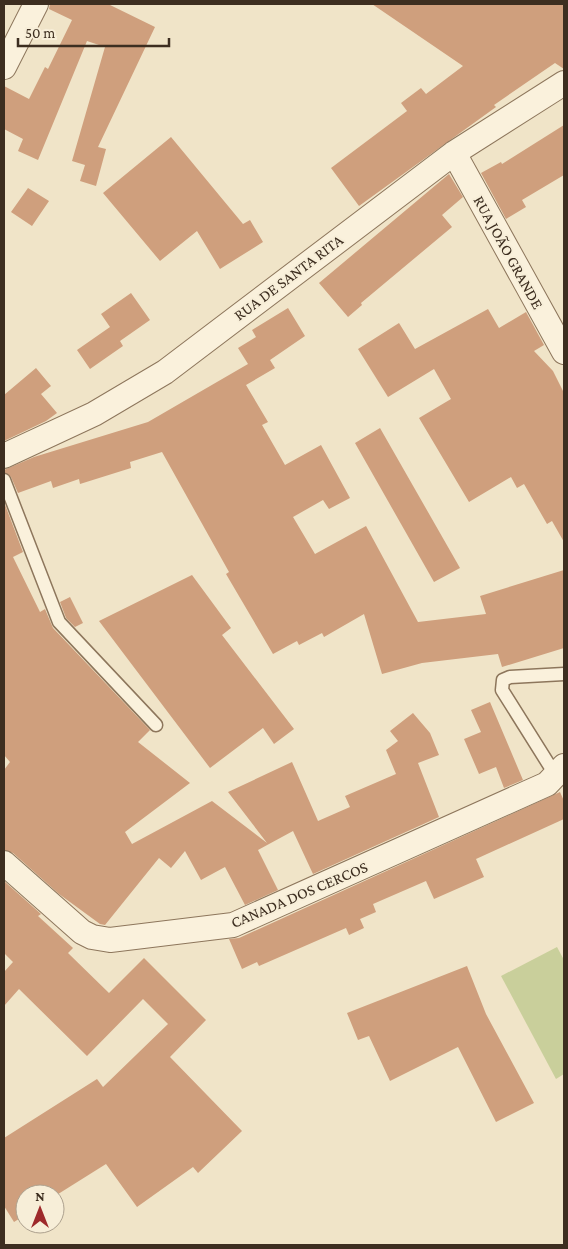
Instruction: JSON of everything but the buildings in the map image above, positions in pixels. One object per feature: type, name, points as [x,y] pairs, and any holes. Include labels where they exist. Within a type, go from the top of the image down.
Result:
[{"type":"street","points":[[4,67],[27,6]]},
{"type":"street","name":"RUA DE SANTA RITA","points":[[4,456],[94,414],[165,372],[454,152],[564,83]]},
{"type":"street","name":"RUA JOÃO GRANDE","points":[[454,152],[564,352]]},
{"type":"street","name":"CANADA DOS CERCOS","points":[[4,863],[82,932],[92,937],[110,940],[233,926],[556,776]]},
{"type":"lane","points":[[4,480],[59,622],[156,725]]},
{"type":"lane","points":[[556,776],[502,690],[501,685],[503,680],[510,677],[564,674]]},
{"type":"green space","points":[[557,947],[564,960],[564,1074],[556,1079],[501,976]]}]
